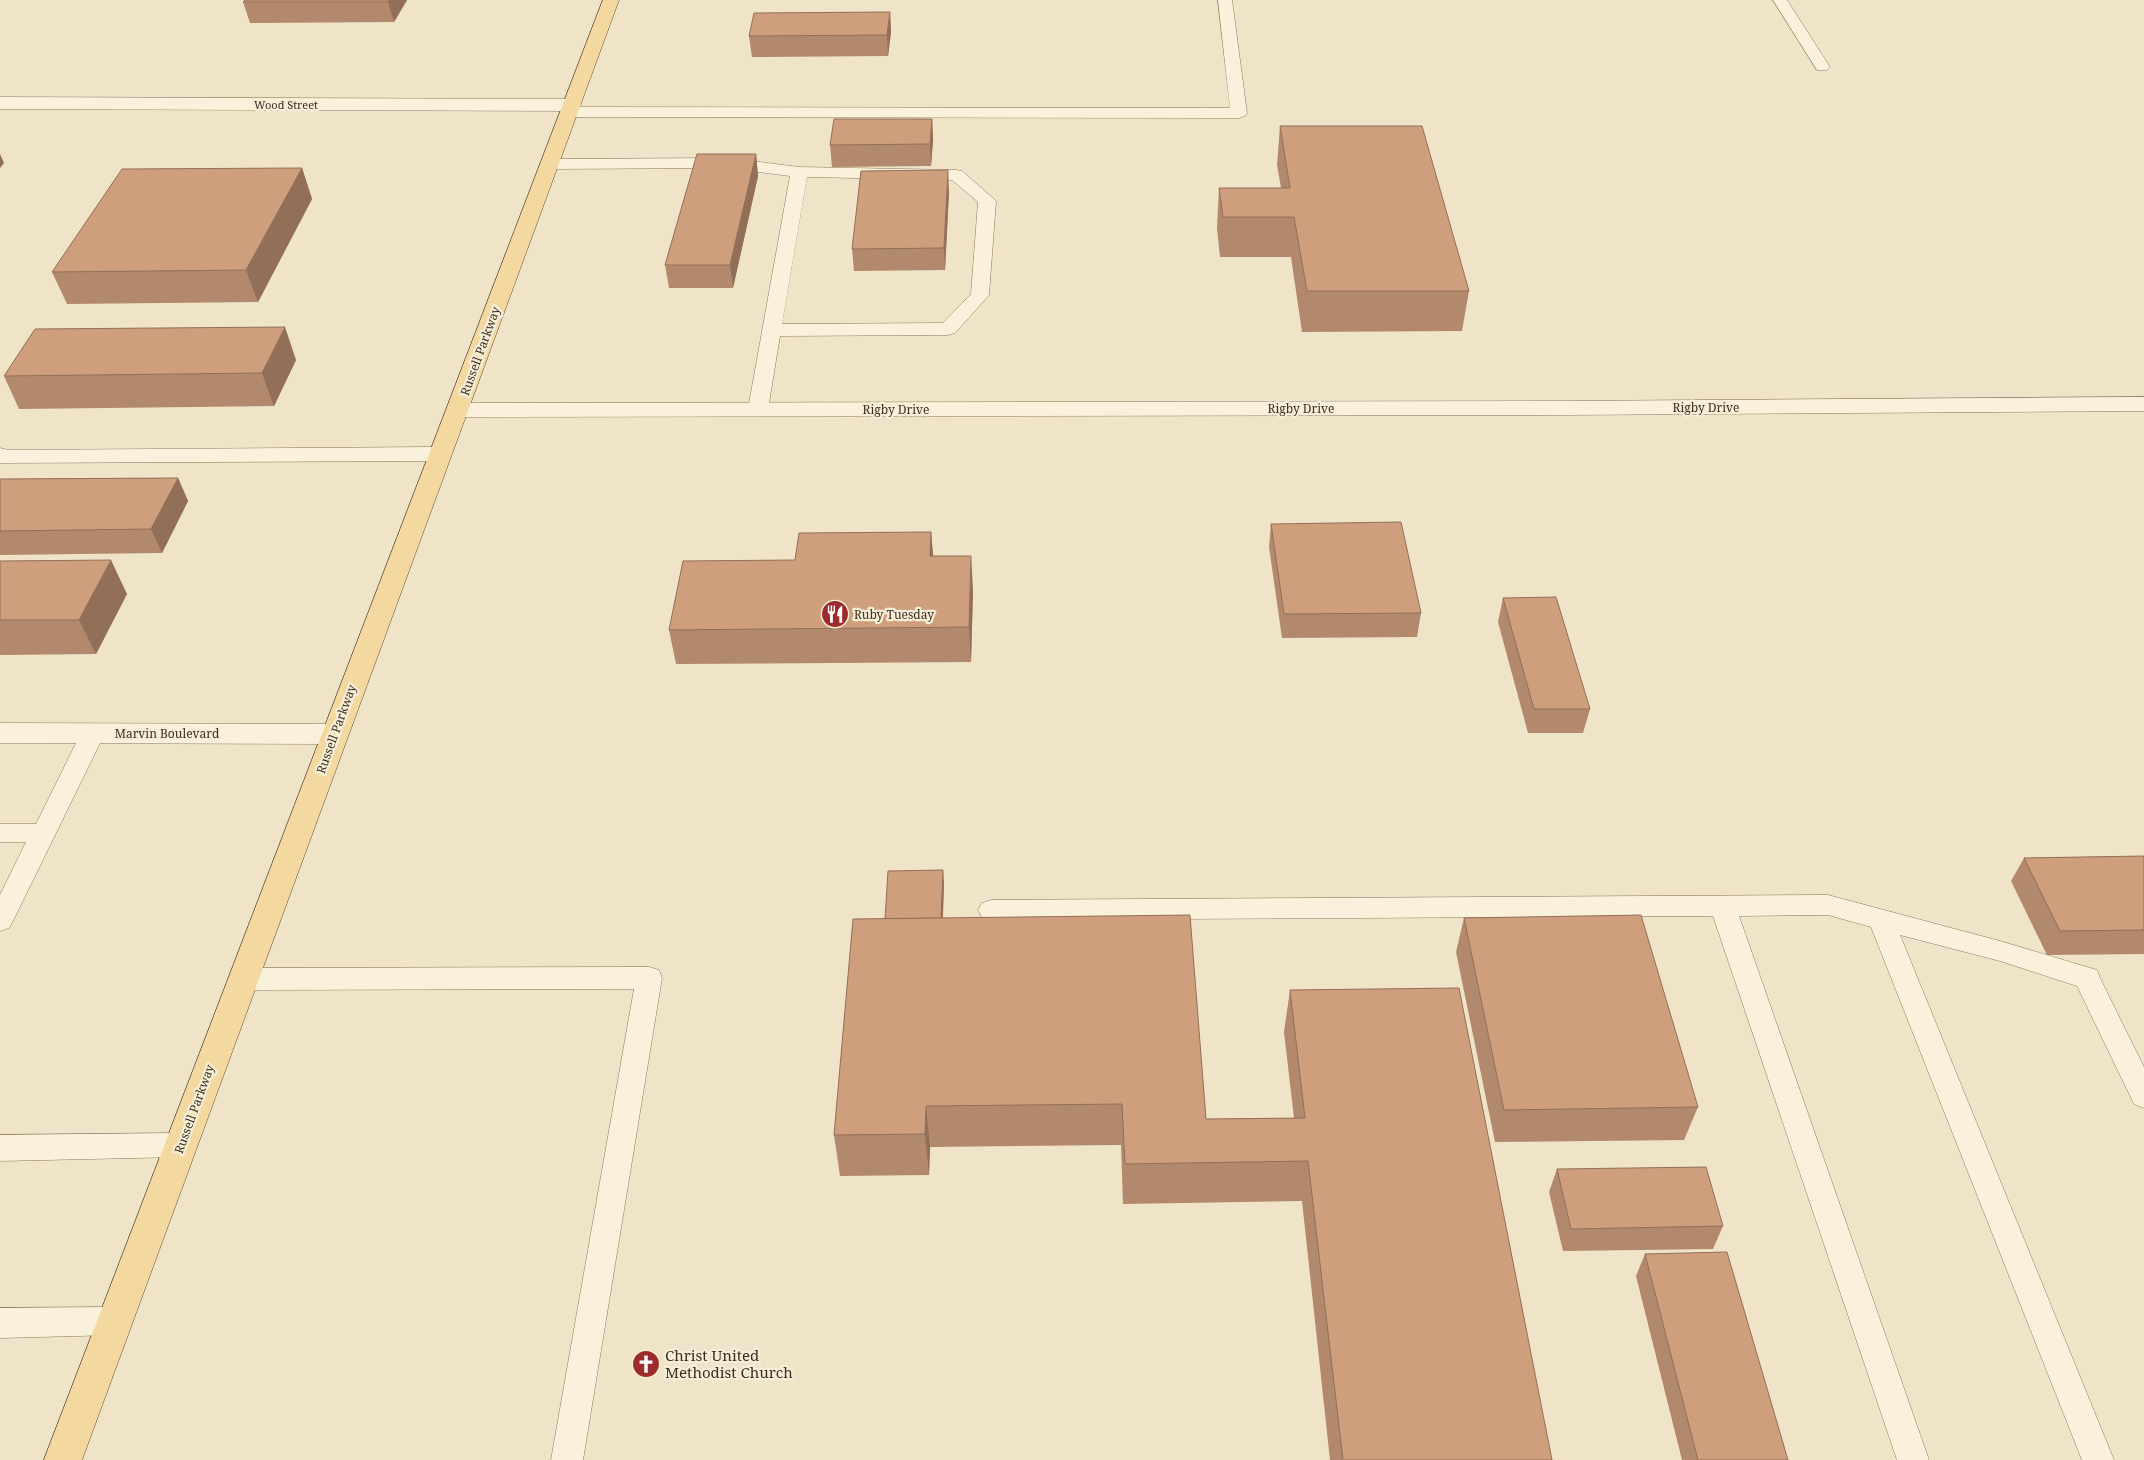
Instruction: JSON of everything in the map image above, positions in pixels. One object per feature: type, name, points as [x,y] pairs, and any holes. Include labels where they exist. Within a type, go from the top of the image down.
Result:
[{"type":"main road","name":"Russell Parkway","points":[[63,1460],[611,0]]},
{"type":"street","name":"Wood Street","points":[[0,104],[571,108]]},
{"type":"street","name":"Rigby Drive","points":[[458,410],[1566,408],[2144,404]]},
{"type":"street","points":[[0,455],[3,457],[440,454]]},
{"type":"street","name":"Marvin Boulevard","points":[[0,732],[334,734]]},
{"type":"lane","points":[[571,108],[1239,113],[1225,0]]},
{"type":"lane","points":[[1780,0],[1822,67]]},
{"type":"lane","points":[[550,164],[728,163],[799,172],[956,175],[987,202],[980,295],[948,329],[772,330]]},
{"type":"lane","points":[[758,409],[799,172]]},
{"type":"lane","points":[[0,921],[93,733]]},
{"type":"lane","points":[[0,833],[43,832]]},
{"type":"lane","points":[[1722,905],[1913,1460]]},
{"type":"lane","points":[[991,910],[1828,905],[2087,978],[2144,1096]]},
{"type":"lane","points":[[1881,919],[2098,1460]]},
{"type":"lane","points":[[242,979],[649,978],[567,1460]]},
{"type":"lane","points":[[0,1148],[180,1145]]},
{"type":"lane","points":[[0,1323],[115,1321]]},
{"type":"building","points":[[245,0],[390,0],[388,2],[243,2]]},
{"type":"building","points":[[890,12],[887,35],[749,36],[754,13]]},
{"type":"building","points":[[834,119],[932,119],[930,144],[830,145]]},
{"type":"building","points":[[1280,126],[1422,126],[1469,291],[1307,291],[1294,217],[1223,217],[1219,188],[1290,188]]},
{"type":"building","points":[[697,154],[756,154],[730,265],[665,265]]},
{"type":"building","points":[[302,168],[246,270],[52,272],[122,169]]},
{"type":"building","points":[[948,170],[944,248],[852,249],[861,171]]},
{"type":"building","points":[[285,327],[262,373],[4,376],[35,329]]},
{"type":"building","points":[[178,478],[151,529],[0,531],[0,479]]},
{"type":"building","points":[[1401,522],[1421,613],[1284,614],[1271,524]]},
{"type":"building","points":[[931,532],[930,556],[971,556],[969,627],[669,630],[683,561],[795,560],[799,533]]},
{"type":"building","points":[[111,560],[79,620],[0,620],[0,561]]},
{"type":"building","points":[[1556,597],[1590,709],[1534,709],[1503,598]]},
{"type":"building","points":[[2144,856],[2144,930],[2060,931],[2024,858]]},
{"type":"building","points":[[943,870],[941,918],[885,919],[888,871]]},
{"type":"building","points":[[1190,915],[1206,1119],[1305,1118],[1290,990],[1459,988],[1552,1460],[1343,1460],[1308,1161],[1125,1164],[1122,1104],[926,1106],[925,1134],[834,1135],[853,919]]},
{"type":"building","points":[[1641,915],[1698,1107],[1504,1110],[1464,918]]},
{"type":"building","points":[[1706,1167],[1723,1226],[1571,1229],[1557,1169]]},
{"type":"building","points":[[1727,1252],[1788,1460],[1698,1460],[1645,1254]]},
{"type":"place","name":"Ruby Tuesday","points":[[835,614]]},
{"type":"place","name":"Christ United Methodist Church","points":[[646,1364]]}]
